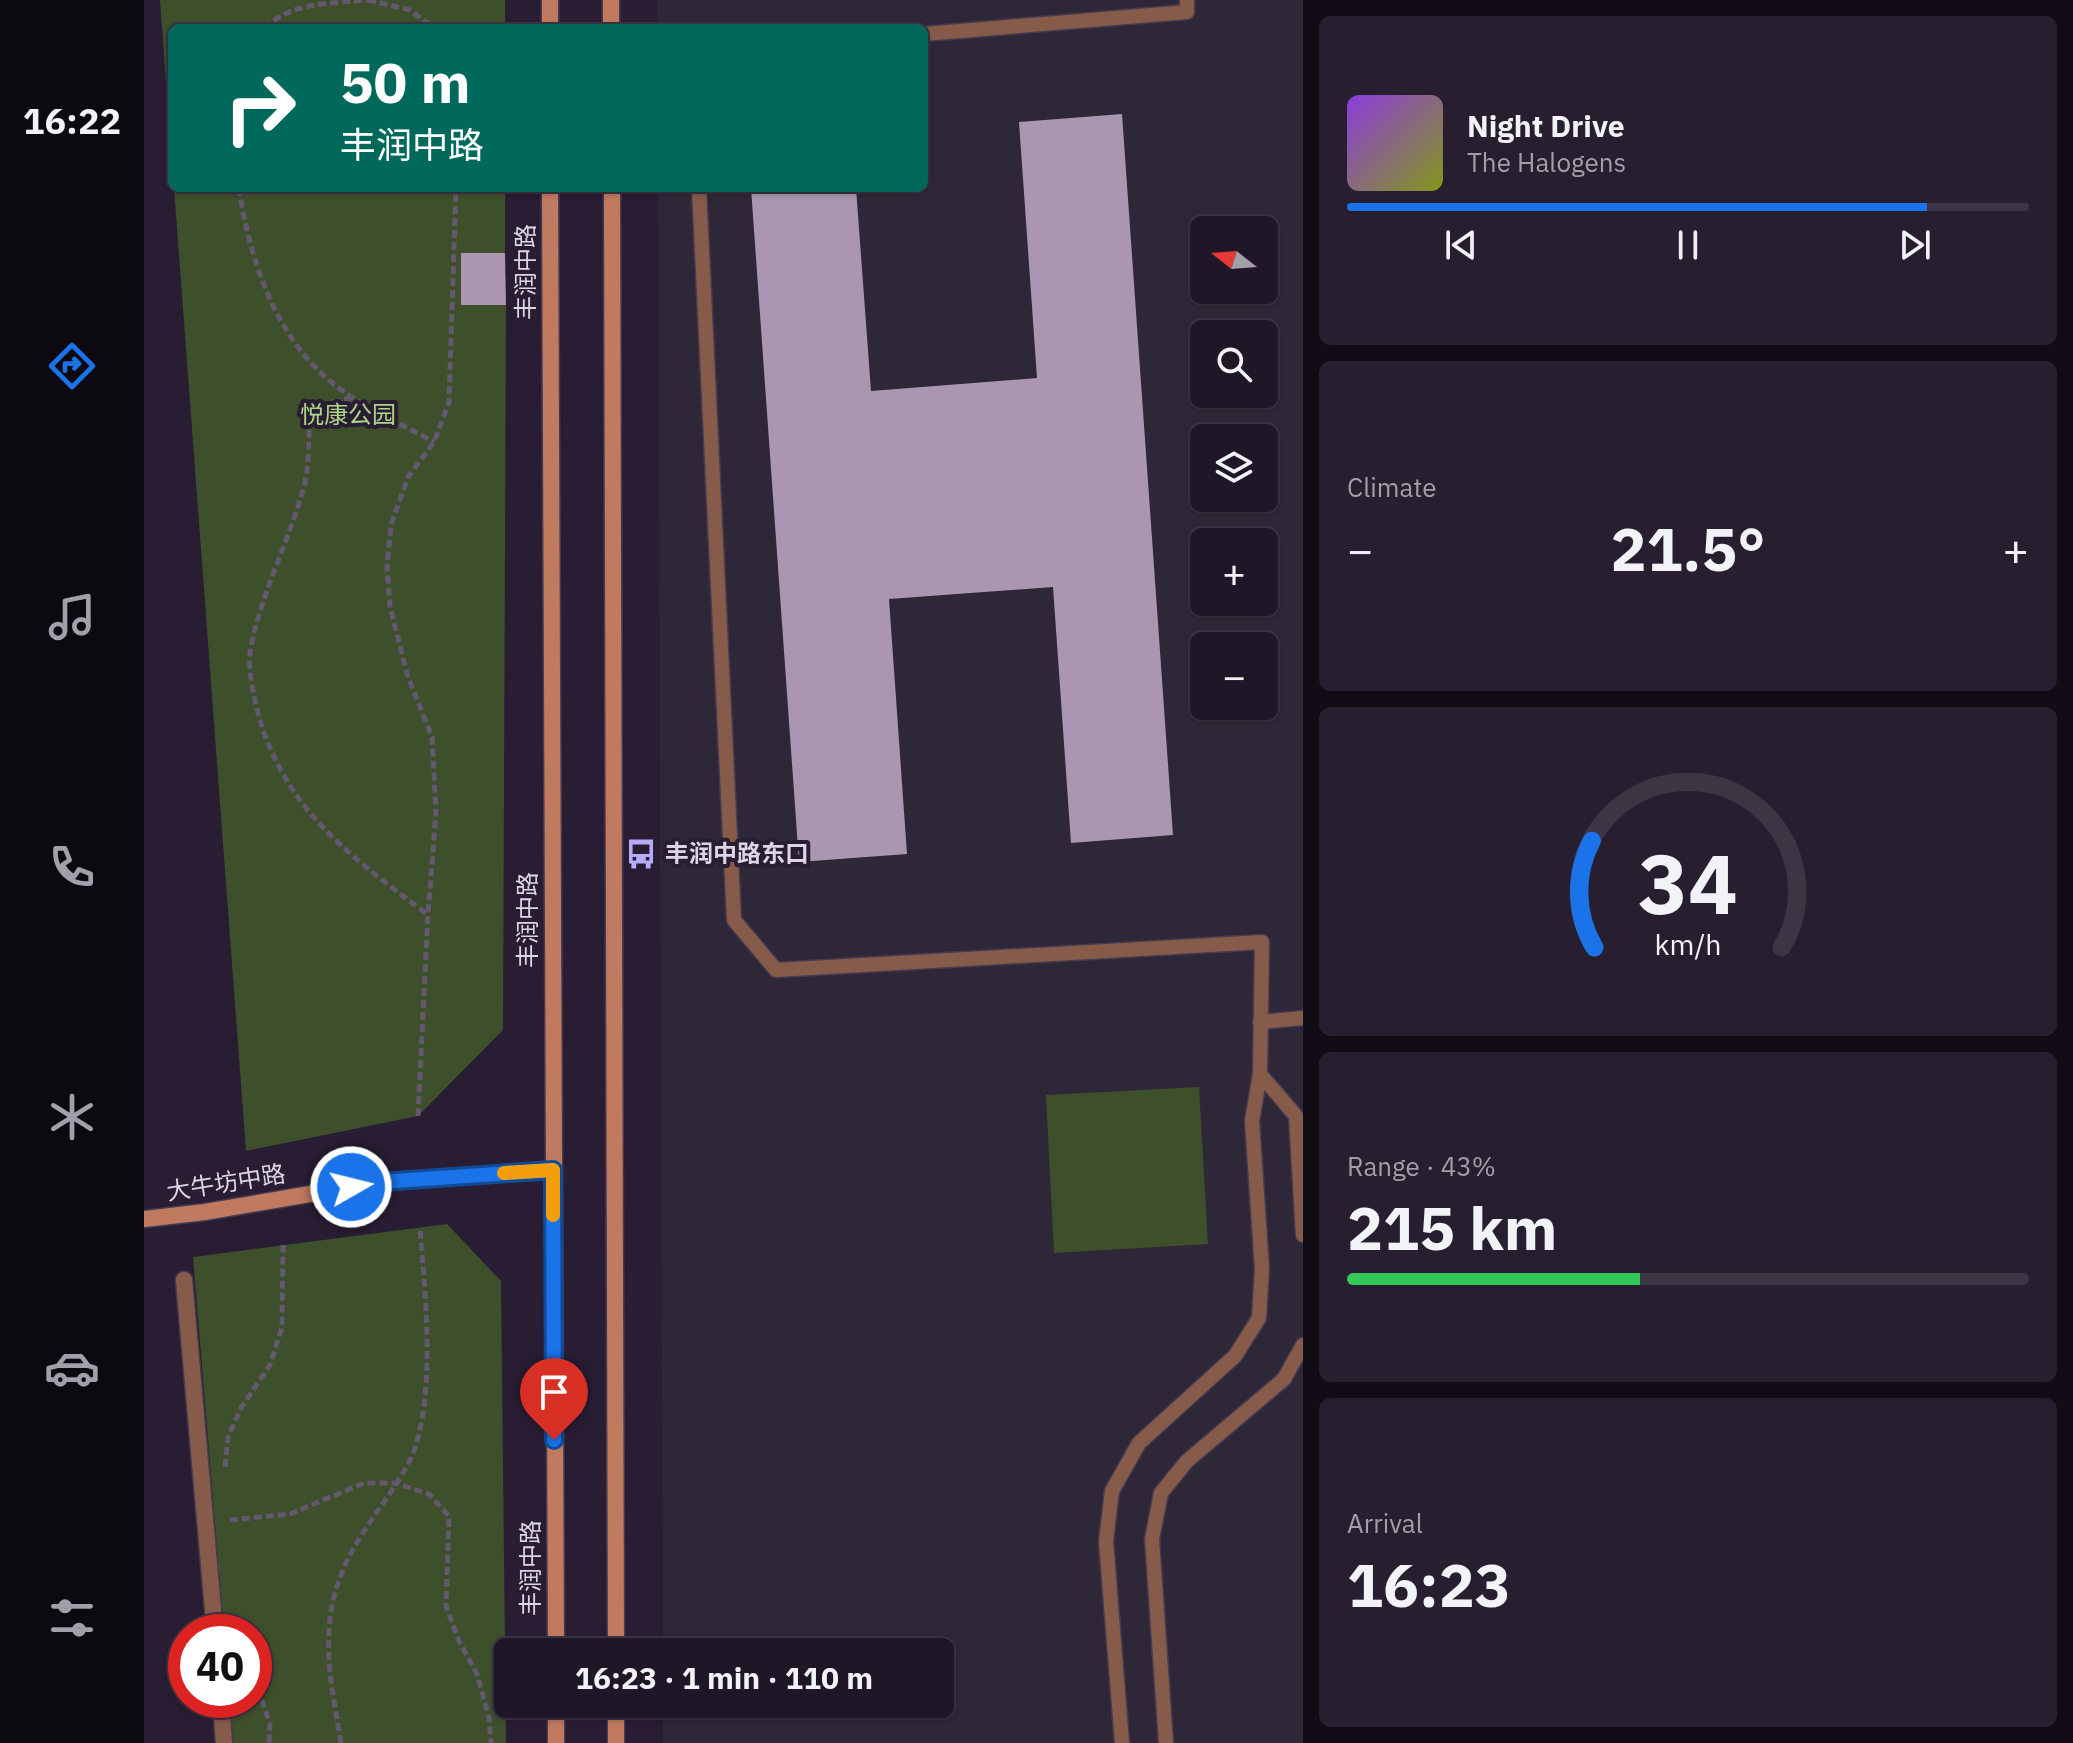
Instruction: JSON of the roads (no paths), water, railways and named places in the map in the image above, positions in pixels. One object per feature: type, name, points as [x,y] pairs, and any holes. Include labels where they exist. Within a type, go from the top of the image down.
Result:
[{"type":"street","points":[[550,0],[550,24]]},
{"type":"street","points":[[611,0],[611,24]]},
{"type":"street","name":"丰润中路","points":[[550,192],[556,1638]]},
{"type":"street","points":[[612,192],[616,1638]]},
{"type":"street","name":"大牛坊中路","points":[[144,1219],[205,1212],[380,1182],[553,1170]]},
{"type":"street","points":[[184,1280],[213,1614]]},
{"type":"street","points":[[222,1718],[224,1743]]},
{"type":"street","points":[[556,1718],[556,1743]]},
{"type":"street","points":[[616,1718],[616,1743]]},
{"type":"lane","points":[[928,34],[1187,12],[1187,0]]},
{"type":"lane","points":[[699,192],[734,920],[776,970],[1262,942],[1260,1074],[1252,1121],[1262,1269],[1259,1318],[1235,1356],[1139,1443],[1112,1491],[1106,1541],[1122,1743]]},
{"type":"lane","points":[[1260,1022],[1303,1018]]},
{"type":"lane","points":[[1260,1074],[1296,1116],[1303,1235]]},
{"type":"lane","points":[[1166,1743],[1152,1539],[1161,1493],[1187,1461],[1284,1379],[1303,1345]]},
{"type":"place","name":"丰润中路东口","points":[[641,854]]},
{"type":"park label","name":"悦康公园","points":[[348,415]]}]
